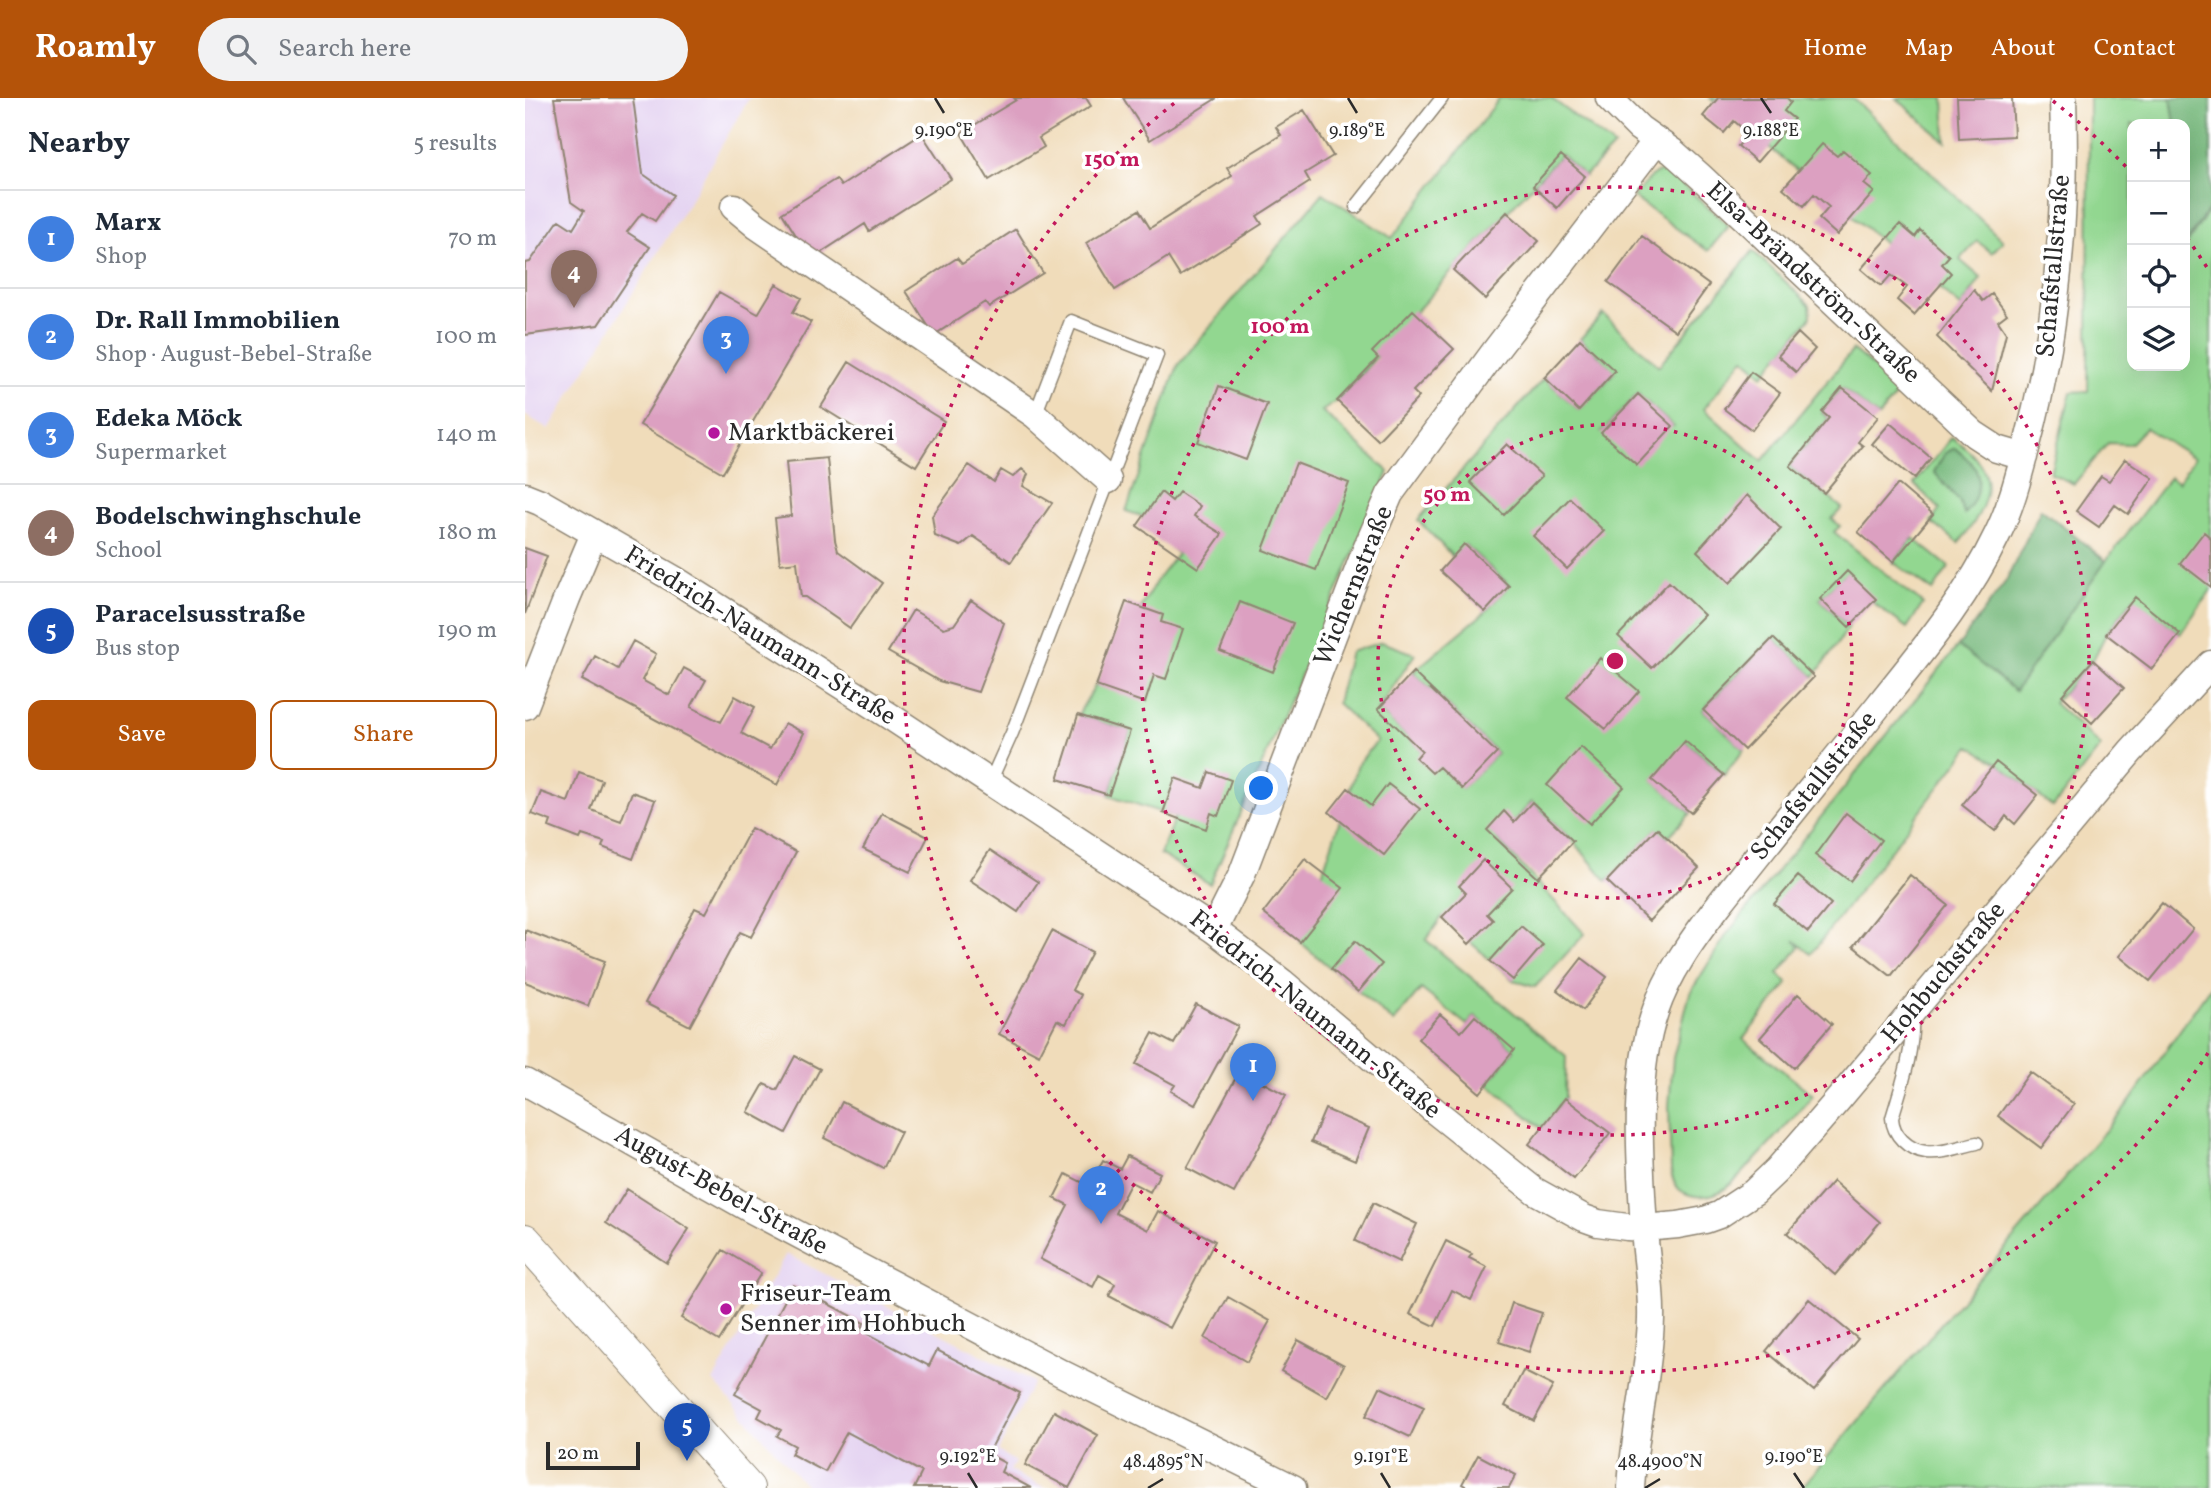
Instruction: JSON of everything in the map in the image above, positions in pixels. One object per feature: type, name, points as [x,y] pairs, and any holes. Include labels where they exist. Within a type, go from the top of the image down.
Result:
[{"type":"street","name":"Elsa-Brändström-Straße","points":[[1609,98],[1655,141],[1673,152],[1702,177],[1974,434],[1997,449],[2024,457]]},
{"type":"street","name":"Schafstallstraße","points":[[1634,1487],[1650,1329],[1651,1286],[1644,1228],[1642,1068],[1656,1010],[1689,945],[1956,606],[1997,535],[2013,497],[2040,394],[2054,301],[2062,206],[2063,98]]},
{"type":"street","name":"Wichernstraße","points":[[1214,930],[1242,874],[1365,552],[1390,494],[1655,141]]},
{"type":"street","points":[[734,207],[757,226],[1035,415],[1108,481]]},
{"type":"street","name":"Friedrich-Naumann-Straße","points":[[525,496],[674,579],[1214,930],[1282,982],[1436,1112],[1535,1191],[1566,1210],[1591,1221],[1644,1228]]},
{"type":"street","points":[[525,706],[594,534]]},
{"type":"street","name":"Hohbuchstraße","points":[[1644,1228],[1692,1223],[1719,1215],[1754,1192],[1777,1170],[2131,751],[2211,664]]},
{"type":"street","name":"August-Bebel-Straße","points":[[525,1082],[748,1208],[1061,1373],[1293,1488]]},
{"type":"street","points":[[525,1240],[748,1488]]},
{"type":"lane","points":[[1356,207],[1442,98]]},
{"type":"lane","points":[[990,782],[1012,733],[1157,355],[1071,321],[1035,415]]},
{"type":"lane","points":[[1912,1012],[1910,1056],[1892,1118],[1893,1127],[1903,1141],[1926,1152],[1977,1143]]},
{"type":"shaded area","points":[[525,98],[749,98],[689,202],[549,429],[525,415]]},
{"type":"shaded area","points":[[786,1254],[1034,1382],[998,1451],[1015,1462],[1010,1471],[1044,1488],[808,1488],[713,1381]]},
{"type":"green space","points":[[1500,98],[1551,98],[1614,146],[1585,176],[1561,155],[1453,270],[1337,401],[1322,411],[1389,472],[1210,884],[1160,854],[1175,817],[1109,795],[1130,731],[1078,715],[1157,580],[1177,554],[1144,517],[1126,511],[1178,365],[1323,193],[1392,238]]},
{"type":"green space","points":[[1710,98],[1853,98],[2003,241],[1992,253],[1977,241],[1960,260],[1981,278],[1961,307]]},
{"type":"green space","points":[[1896,98],[1944,98],[1946,142]]},
{"type":"green space","points":[[2089,98],[2211,98],[2190,119],[2127,119],[2127,371],[2190,371],[2190,239],[2211,207],[2211,590],[2180,634],[2134,598],[2106,634],[2093,660],[2054,703],[2101,746],[2053,807],[1996,762],[1970,746],[1811,954],[1794,940],[1800,946],[1778,974],[1788,983],[1743,1039],[1813,1095],[1729,1186],[1710,1195],[1690,1195],[1682,1191],[1676,1186],[1671,1171],[1669,1106],[1673,1058],[1690,993],[1727,934],[1958,646],[2015,690],[2106,561],[2170,477],[2178,482],[2194,458],[2145,428],[2130,444],[2108,443],[2074,484],[2050,473],[2071,392],[2088,391]]},
{"type":"green space","points":[[2171,98],[2211,98],[2211,205],[2190,236],[2190,119],[2174,119]]},
{"type":"green space","points":[[1659,172],[1672,175],[1729,226],[1708,251],[1633,197]]},
{"type":"green space","points":[[1753,251],[1810,305],[1811,317],[1763,375],[1744,358],[1704,409],[1762,461],[1853,350],[1901,389],[1878,417],[1842,388],[1822,413],[1829,418],[1790,466],[1842,508],[1832,519],[1840,526],[1834,532],[1923,604],[1907,628],[1872,602],[1847,572],[1820,599],[1849,627],[1814,677],[1773,638],[1703,710],[1744,750],[1724,775],[1686,742],[1653,780],[1691,813],[1667,838],[1657,829],[1607,881],[1573,841],[1532,802],[1497,839],[1585,934],[1535,987],[1513,980],[1442,917],[1426,940],[1566,1056],[1565,1098],[1542,1128],[1488,1084],[1514,1050],[1475,1016],[1467,1025],[1421,989],[1394,1022],[1300,942],[1358,764],[1377,741],[1337,703],[1350,652],[1382,642],[1415,654],[1378,709],[1462,788],[1497,753],[1413,672],[1485,612],[1509,585],[1465,545],[1453,557],[1418,520],[1544,378],[1579,410],[1615,372],[1580,339],[1603,314],[1659,366]],"holes":[[[1638,394],[1673,426],[1602,432]]]},
{"type":"green space","points":[[1952,437],[1980,464],[1987,485],[1983,506],[1959,543],[1931,522],[1940,509],[1914,484]]},
{"type":"green space","points":[[1955,448],[1968,459],[1978,478],[1976,495],[1964,514],[1959,501],[1934,472],[1945,453]]},
{"type":"green space","points":[[2041,509],[2106,561],[2015,691],[1958,646],[2006,581]]},
{"type":"green space","points":[[1913,538],[1949,567],[1933,591],[1893,562]]},
{"type":"green space","points":[[2211,986],[2211,1488],[1801,1488],[2128,1104]]},
{"type":"building","points":[[554,98],[633,98],[643,174],[673,195],[655,221],[642,213],[627,232],[650,247],[598,325],[525,335],[525,263],[530,262],[559,220],[573,229],[584,211],[571,202]]},
{"type":"building","points":[[1014,98],[1086,98],[1091,106],[1039,138],[1044,147],[989,180],[961,133],[1016,100]]},
{"type":"building","points":[[1123,98],[1217,98],[1150,140]]},
{"type":"building","points":[[1718,98],[1787,98],[1791,102],[1784,111],[1794,119],[1757,162],[1738,146],[1749,134],[1734,121],[1724,133],[1703,116]]},
{"type":"building","points":[[1957,98],[2012,98],[2014,136],[1959,139]]},
{"type":"building","points":[[1304,110],[1333,156],[1305,173],[1310,182],[1257,216],[1262,224],[1180,276],[1168,257],[1115,290],[1086,243],[1139,210],[1150,228],[1232,176],[1227,168],[1281,135],[1276,127]]},
{"type":"building","points":[[922,134],[951,179],[869,231],[865,224],[811,259],[782,213],[836,179],[841,186]]},
{"type":"building","points":[[1822,144],[1837,156],[1843,150],[1872,175],[1864,184],[1874,192],[1837,235],[1819,219],[1829,207],[1814,194],[1804,206],[1783,188]]},
{"type":"building","points":[[1561,155],[1585,176],[1557,208],[1533,186]]},
{"type":"building","points":[[1507,212],[1539,241],[1485,299],[1453,270]]},
{"type":"building","points":[[1900,224],[1915,237],[1920,230],[1949,256],[1942,264],[1951,273],[1914,315],[1897,300],[1907,287],[1891,275],[1881,286],[1861,269]]},
{"type":"building","points":[[1016,229],[1043,273],[989,307],[985,302],[934,335],[906,291],[957,258],[962,264]]},
{"type":"building","points":[[1642,236],[1709,285],[1676,331],[1608,282]]},
{"type":"building","points":[[776,284],[801,298],[793,312],[811,322],[723,473],[640,425],[719,292],[758,314]]},
{"type":"building","points":[[1974,290],[1983,301],[1992,294],[2007,314],[1998,321],[2006,333],[1992,391],[1937,337]]},
{"type":"building","points":[[1413,310],[1454,349],[1413,391],[1419,397],[1378,440],[1337,401],[1378,358],[1372,352]]},
{"type":"building","points":[[1798,333],[1815,349],[1796,372],[1778,356]]},
{"type":"building","points":[[1580,339],[1615,371],[1579,411],[1544,378]]},
{"type":"building","points":[[849,362],[944,421],[916,466],[821,407]]},
{"type":"building","points":[[1751,372],[1780,393],[1752,430],[1724,409]]},
{"type":"building","points":[[1219,386],[1267,404],[1246,460],[1198,442]]},
{"type":"building","points":[[1842,388],[1878,417],[1858,442],[1863,446],[1824,493],[1790,466],[1829,418],[1822,412]]},
{"type":"building","points":[[1638,394],[1673,426],[1637,465],[1601,433]]},
{"type":"building","points":[[1890,423],[1931,458],[1914,479],[1872,444]]},
{"type":"building","points":[[1507,444],[1542,476],[1504,515],[1470,482]]},
{"type":"building","points":[[827,458],[838,551],[882,583],[850,628],[805,597],[801,597],[797,562],[780,564],[775,518],[791,516],[786,462]]},
{"type":"building","points":[[2125,459],[2153,478],[2128,514],[2115,505],[2099,527],[2076,511],[2101,476],[2109,481]]},
{"type":"building","points":[[1296,463],[1349,483],[1316,570],[1263,550]]},
{"type":"building","points":[[969,465],[994,482],[1001,470],[1013,477],[1022,469],[1028,474],[1023,486],[1052,503],[1011,562],[973,536],[961,546],[935,536],[932,516]]},
{"type":"building","points":[[1898,484],[1933,514],[1893,562],[1858,532]]},
{"type":"building","points":[[1161,492],[1172,501],[1179,492],[1200,506],[1194,516],[1222,534],[1198,568],[1137,526]]},
{"type":"building","points":[[1747,495],[1781,529],[1730,583],[1697,551]]},
{"type":"building","points":[[1570,498],[1604,531],[1567,569],[1533,536]]},
{"type":"building","points":[[2204,532],[2211,538],[2211,587],[2180,563]]},
{"type":"building","points":[[1464,544],[1509,586],[1485,612],[1440,571]]},
{"type":"building","points":[[525,548],[547,556],[525,614]]},
{"type":"building","points":[[1847,571],[1876,599],[1849,627],[1820,599]]},
{"type":"building","points":[[1669,582],[1704,615],[1652,668],[1618,636]]},
{"type":"building","points":[[2135,597],[2180,634],[2152,669],[2106,634]]},
{"type":"building","points":[[971,600],[1004,623],[978,692],[939,681],[888,652],[913,610],[944,628],[954,625]]},
{"type":"building","points":[[1126,602],[1163,615],[1161,622],[1183,629],[1166,679],[1154,675],[1145,703],[1096,686]]},
{"type":"building","points":[[1240,602],[1293,623],[1273,672],[1220,651]]},
{"type":"building","points":[[1773,638],[1814,677],[1744,750],[1703,710]]},
{"type":"building","points":[[633,641],[656,654],[642,680],[669,695],[684,668],[706,680],[691,707],[721,722],[735,696],[755,707],[741,733],[770,749],[785,723],[804,733],[777,785],[582,680],[595,656],[618,669]]},
{"type":"building","points":[[1600,658],[1639,691],[1606,729],[1567,697]]},
{"type":"building","points":[[2093,660],[2124,688],[2092,723],[2062,695]]},
{"type":"building","points":[[1413,672],[1497,753],[1462,789],[1439,767],[1432,773],[1416,758],[1422,751],[1378,709]]},
{"type":"building","points":[[1078,715],[1130,731],[1109,795],[1058,779]]},
{"type":"building","points":[[1685,741],[1724,775],[1691,813],[1652,780]]},
{"type":"building","points":[[1581,747],[1624,787],[1590,824],[1547,785]]},
{"type":"building","points":[[1996,762],[2038,795],[2015,824],[2006,816],[1995,831],[1962,805]]},
{"type":"building","points":[[579,772],[602,780],[591,810],[621,821],[632,792],[655,800],[633,859],[602,847],[604,842],[582,835],[580,839],[549,827],[551,821],[532,814],[541,792],[568,802]]},
{"type":"building","points":[[1209,772],[1231,780],[1218,816],[1211,813],[1206,829],[1163,813],[1175,778],[1203,788]]},
{"type":"building","points":[[1388,784],[1420,809],[1384,855],[1329,812],[1348,788],[1371,806]]},
{"type":"building","points":[[1532,802],[1573,841],[1538,878],[1487,830],[1504,811],[1514,822]]},
{"type":"building","points":[[882,813],[928,837],[910,872],[863,849]]},
{"type":"building","points":[[1846,813],[1881,840],[1850,881],[1815,855]]},
{"type":"building","points":[[751,828],[796,852],[751,937],[740,932],[690,1026],[645,1003],[695,908],[706,913]]},
{"type":"building","points":[[1657,828],[1699,868],[1649,921],[1607,881]]},
{"type":"building","points":[[990,850],[1038,882],[1018,912],[970,880]]},
{"type":"building","points":[[1305,859],[1343,888],[1300,942],[1263,913]]},
{"type":"building","points":[[1483,860],[1512,888],[1487,914],[1493,920],[1469,944],[1442,917],[1466,893],[1459,886]]},
{"type":"building","points":[[1910,875],[1948,905],[1891,976],[1853,946]]},
{"type":"building","points":[[1798,876],[1831,904],[1808,932],[1774,904]]},
{"type":"building","points":[[2162,903],[2193,929],[2150,981],[2119,956]]},
{"type":"building","points":[[1521,926],[1543,945],[1513,980],[1490,961]]},
{"type":"building","points":[[525,930],[605,961],[588,1006],[525,982]]},
{"type":"building","points":[[1052,931],[1092,952],[1072,990],[1081,995],[1066,1024],[1057,1020],[1039,1055],[999,1034]]},
{"type":"building","points":[[1355,941],[1382,964],[1358,992],[1331,969]]},
{"type":"building","points":[[1582,958],[1607,977],[1583,1010],[1557,990]]},
{"type":"building","points":[[1798,994],[1832,1024],[1794,1068],[1760,1038]]},
{"type":"building","points":[[1196,1004],[1238,1026],[1195,1105],[1171,1091],[1175,1085],[1136,1064],[1153,1033],[1174,1044]]},
{"type":"building","points":[[1440,1014],[1461,1032],[1475,1016],[1514,1050],[1480,1093],[1418,1039]]},
{"type":"building","points":[[795,1056],[820,1069],[786,1133],[748,1112],[764,1084],[777,1090]]},
{"type":"building","points":[[1240,1070],[1286,1095],[1234,1193],[1187,1168]]},
{"type":"building","points":[[2030,1072],[2074,1104],[2041,1148],[1998,1116]]},
{"type":"building","points":[[1565,1098],[1610,1133],[1574,1179],[1529,1144]]},
{"type":"building","points":[[842,1102],[901,1132],[883,1168],[824,1138]]},
{"type":"building","points":[[1325,1109],[1369,1128],[1355,1161],[1311,1142]]},
{"type":"building","points":[[1127,1156],[1160,1173],[1150,1192],[1131,1182],[1115,1213],[1148,1230],[1158,1211],[1215,1241],[1170,1328],[1109,1296],[1115,1284],[1099,1275],[1093,1287],[1040,1259],[1068,1205],[1054,1198],[1066,1174],[1089,1186],[1103,1160],[1120,1169]]},
{"type":"building","points":[[1833,1181],[1880,1222],[1835,1275],[1787,1233]]},
{"type":"building","points":[[627,1189],[689,1229],[667,1263],[606,1223]]},
{"type":"building","points":[[1373,1203],[1417,1224],[1399,1262],[1355,1241]]},
{"type":"building","points":[[1446,1241],[1472,1254],[1469,1258],[1487,1267],[1471,1300],[1452,1290],[1435,1326],[1410,1314]]},
{"type":"building","points":[[723,1250],[761,1273],[719,1341],[681,1318]]},
{"type":"building","points":[[793,1285],[864,1323],[861,1330],[929,1366],[937,1350],[1020,1393],[988,1454],[1005,1463],[1001,1472],[1031,1488],[914,1488],[922,1472],[847,1432],[825,1472],[791,1454],[795,1446],[777,1436],[781,1430],[758,1417],[762,1409],[735,1394]]},
{"type":"building","points":[[1228,1297],[1270,1321],[1247,1362],[1205,1338]]},
{"type":"building","points":[[1809,1299],[1858,1339],[1814,1391],[1766,1351]]},
{"type":"building","points":[[1512,1303],[1542,1313],[1529,1352],[1499,1342]]},
{"type":"building","points":[[1298,1340],[1344,1365],[1327,1397],[1281,1371]]},
{"type":"building","points":[[1523,1371],[1553,1386],[1534,1421],[1505,1406]]},
{"type":"building","points":[[1380,1387],[1424,1407],[1410,1437],[1366,1416]]},
{"type":"building","points":[[1054,1411],[1098,1435],[1069,1488],[1025,1465]]},
{"type":"building","points":[[1478,1455],[1516,1475],[1509,1488],[1469,1488],[1462,1484]]},
{"type":"place","name":"Bodelschwinghschule","points":[[574,308]]},
{"type":"place","name":"Edeka Möck","points":[[726,374]]},
{"type":"place","name":"Marktbäckerei","points":[[714,433]]},
{"type":"place","name":"Marx","points":[[1253,1101]]},
{"type":"place","name":"Dr. Rall Immobilien","points":[[1101,1224]]},
{"type":"place","name":"Friseur-Team Senner im Hohbuch","points":[[726,1309]]},
{"type":"place","name":"Paracelsusstraße","points":[[687,1461]]}]
